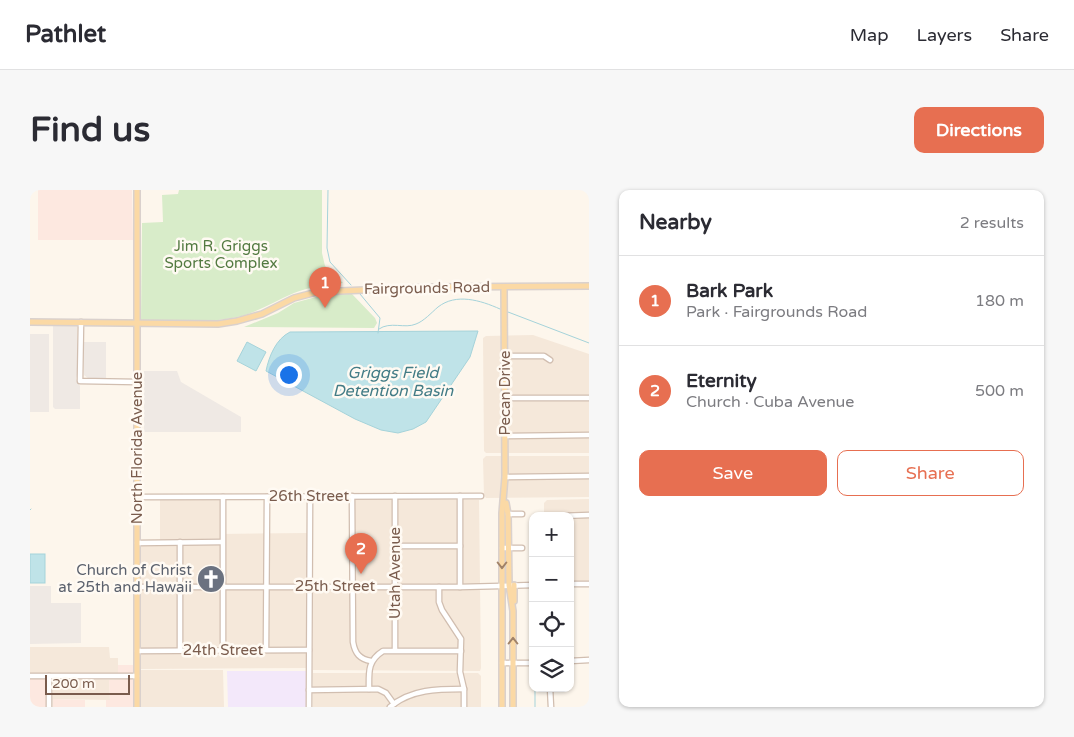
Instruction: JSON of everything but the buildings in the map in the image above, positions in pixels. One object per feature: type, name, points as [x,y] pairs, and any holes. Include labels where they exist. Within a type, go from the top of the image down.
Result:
[{"type":"main road","name":"North Florida Avenue","points":[[137,190],[137,707]]},
{"type":"main road","name":"Fairgrounds Road","points":[[30,322],[218,324],[237,322],[262,314],[294,298],[317,292],[434,287],[589,286]]},
{"type":"main road","name":"Pecan Drive","points":[[502,707],[502,513],[505,477],[504,287]]},
{"type":"main road","name":"Pecan Drive","points":[[504,499],[508,514],[512,585],[513,707]]},
{"type":"street","points":[[80,322],[80,381],[137,382]]},
{"type":"street","points":[[505,356],[544,356],[550,360]]},
{"type":"street","points":[[505,398],[589,398]]},
{"type":"street","points":[[505,436],[589,435]]},
{"type":"street","points":[[505,477],[589,476]]},
{"type":"street","points":[[352,496],[354,650],[359,656],[371,662]]},
{"type":"street","name":"Utah Avenue","points":[[396,496],[396,650]]},
{"type":"street","points":[[460,496],[460,586]]},
{"type":"street","name":"26th Street","points":[[137,497],[481,496]]},
{"type":"street","points":[[223,497],[224,650]]},
{"type":"street","points":[[266,649],[267,497]]},
{"type":"street","points":[[309,707],[310,497]]},
{"type":"street","points":[[508,514],[522,514]]},
{"type":"street","points":[[574,515],[589,515]]},
{"type":"street","points":[[137,542],[222,542]]},
{"type":"street","points":[[180,542],[180,650]]},
{"type":"street","points":[[395,546],[460,546]]},
{"type":"street","points":[[502,548],[522,548]]},
{"type":"street","points":[[574,584],[589,584]]},
{"type":"street","name":"25th Street","points":[[137,587],[439,587],[529,585]]},
{"type":"street","points":[[439,587],[439,602],[461,639],[460,672],[464,689],[464,707]]},
{"type":"street","name":"24th Street","points":[[137,651],[309,650]]},
{"type":"street","points":[[370,689],[371,662],[383,651],[461,651]]},
{"type":"street","points":[[574,661],[589,660]]},
{"type":"street","points":[[502,663],[529,662]]},
{"type":"street","points":[[30,676],[137,676]]},
{"type":"street","points":[[49,676],[49,707]]},
{"type":"street","points":[[309,690],[381,690],[386,693],[392,705],[409,696],[433,690],[464,689]]},
{"type":"street","points":[[550,692],[551,707]]},
{"type":"shaded area","points":[[38,190],[132,190],[133,240],[38,240]]},
{"type":"shaded area","points":[[53,326],[77,326],[76,379],[80,386],[80,409],[55,409],[53,407]]},
{"type":"shaded area","points":[[30,334],[49,334],[49,412],[30,412]]},
{"type":"shaded area","points":[[533,335],[589,354],[589,453],[486,453],[484,451],[483,338],[486,336]]},
{"type":"shaded area","points":[[83,342],[106,342],[106,379],[89,379],[84,375]]},
{"type":"shaded area","points":[[144,371],[177,371],[181,382],[241,417],[241,432],[144,432]]},
{"type":"shaded area","points":[[486,456],[589,456],[589,497],[486,498],[484,495],[483,459]]},
{"type":"shaded area","points":[[354,498],[479,500],[480,671],[313,670],[313,590],[356,590]]},
{"type":"shaded area","points":[[589,499],[589,581],[574,581],[574,512],[544,512],[544,503],[547,500]]},
{"type":"shaded area","points":[[160,500],[220,500],[221,534],[307,533],[307,668],[141,669],[140,546],[160,545]]},
{"type":"shaded area","points":[[30,586],[51,586],[51,603],[81,603],[81,643],[30,644]]},
{"type":"shaded area","points":[[30,647],[109,647],[110,658],[118,658],[118,674],[30,674]]},
{"type":"shaded area","points":[[118,665],[134,665],[134,673],[118,674]]},
{"type":"shaded area","points":[[140,670],[223,670],[224,707],[140,707]]},
{"type":"shaded area","points":[[227,671],[306,671],[307,707],[228,707]]},
{"type":"shaded area","points":[[313,673],[478,673],[481,676],[481,707],[313,707]]},
{"type":"shaded area","points":[[30,679],[44,679],[47,681],[47,707],[30,707]]},
{"type":"shaded area","points":[[56,679],[109,680],[110,700],[53,699],[53,682]]},
{"type":"shaded area","points":[[131,679],[134,681],[134,707],[106,707],[106,700],[110,700],[109,680]]},
{"type":"shaded area","points":[[53,699],[85,700],[85,707],[53,707]]},
{"type":"green space","name":"Jim R. Griggs Sports Complex","points":[[179,190],[322,190],[322,253],[325,266],[343,283],[318,286],[299,291],[259,310],[237,317],[201,321],[141,321],[142,223],[163,222],[162,195],[178,194]]},
{"type":"green space","points":[[352,294],[375,318],[377,323],[374,328],[244,327],[278,313],[294,303],[323,295]]},
{"type":"water","name":"Griggs Field Detention Basin","points":[[478,331],[470,357],[426,422],[413,429],[398,433],[381,430],[355,419],[266,371],[274,348],[290,332]]},
{"type":"water","points":[[247,342],[266,352],[256,371],[237,361]]},
{"type":"water","points":[[30,554],[45,554],[45,583],[30,583]]},
{"type":"waterway","points":[[328,190],[327,248],[330,262],[351,285]]},
{"type":"waterway","points":[[360,294],[380,318],[378,333]]},
{"type":"waterway","points":[[379,329],[393,325],[407,326],[416,324],[425,319],[438,307],[452,300],[468,299],[500,309]]},
{"type":"waterway","points":[[508,312],[589,343]]},
{"type":"waterway","points":[[535,692],[535,707]]},
{"type":"place","name":"Bark Park","points":[[325,308]]},
{"type":"place","name":"Eternity","points":[[361,574]]},
{"type":"place","name":"Church of Christ at 25th and Hawaii","points":[[211,579]]}]
